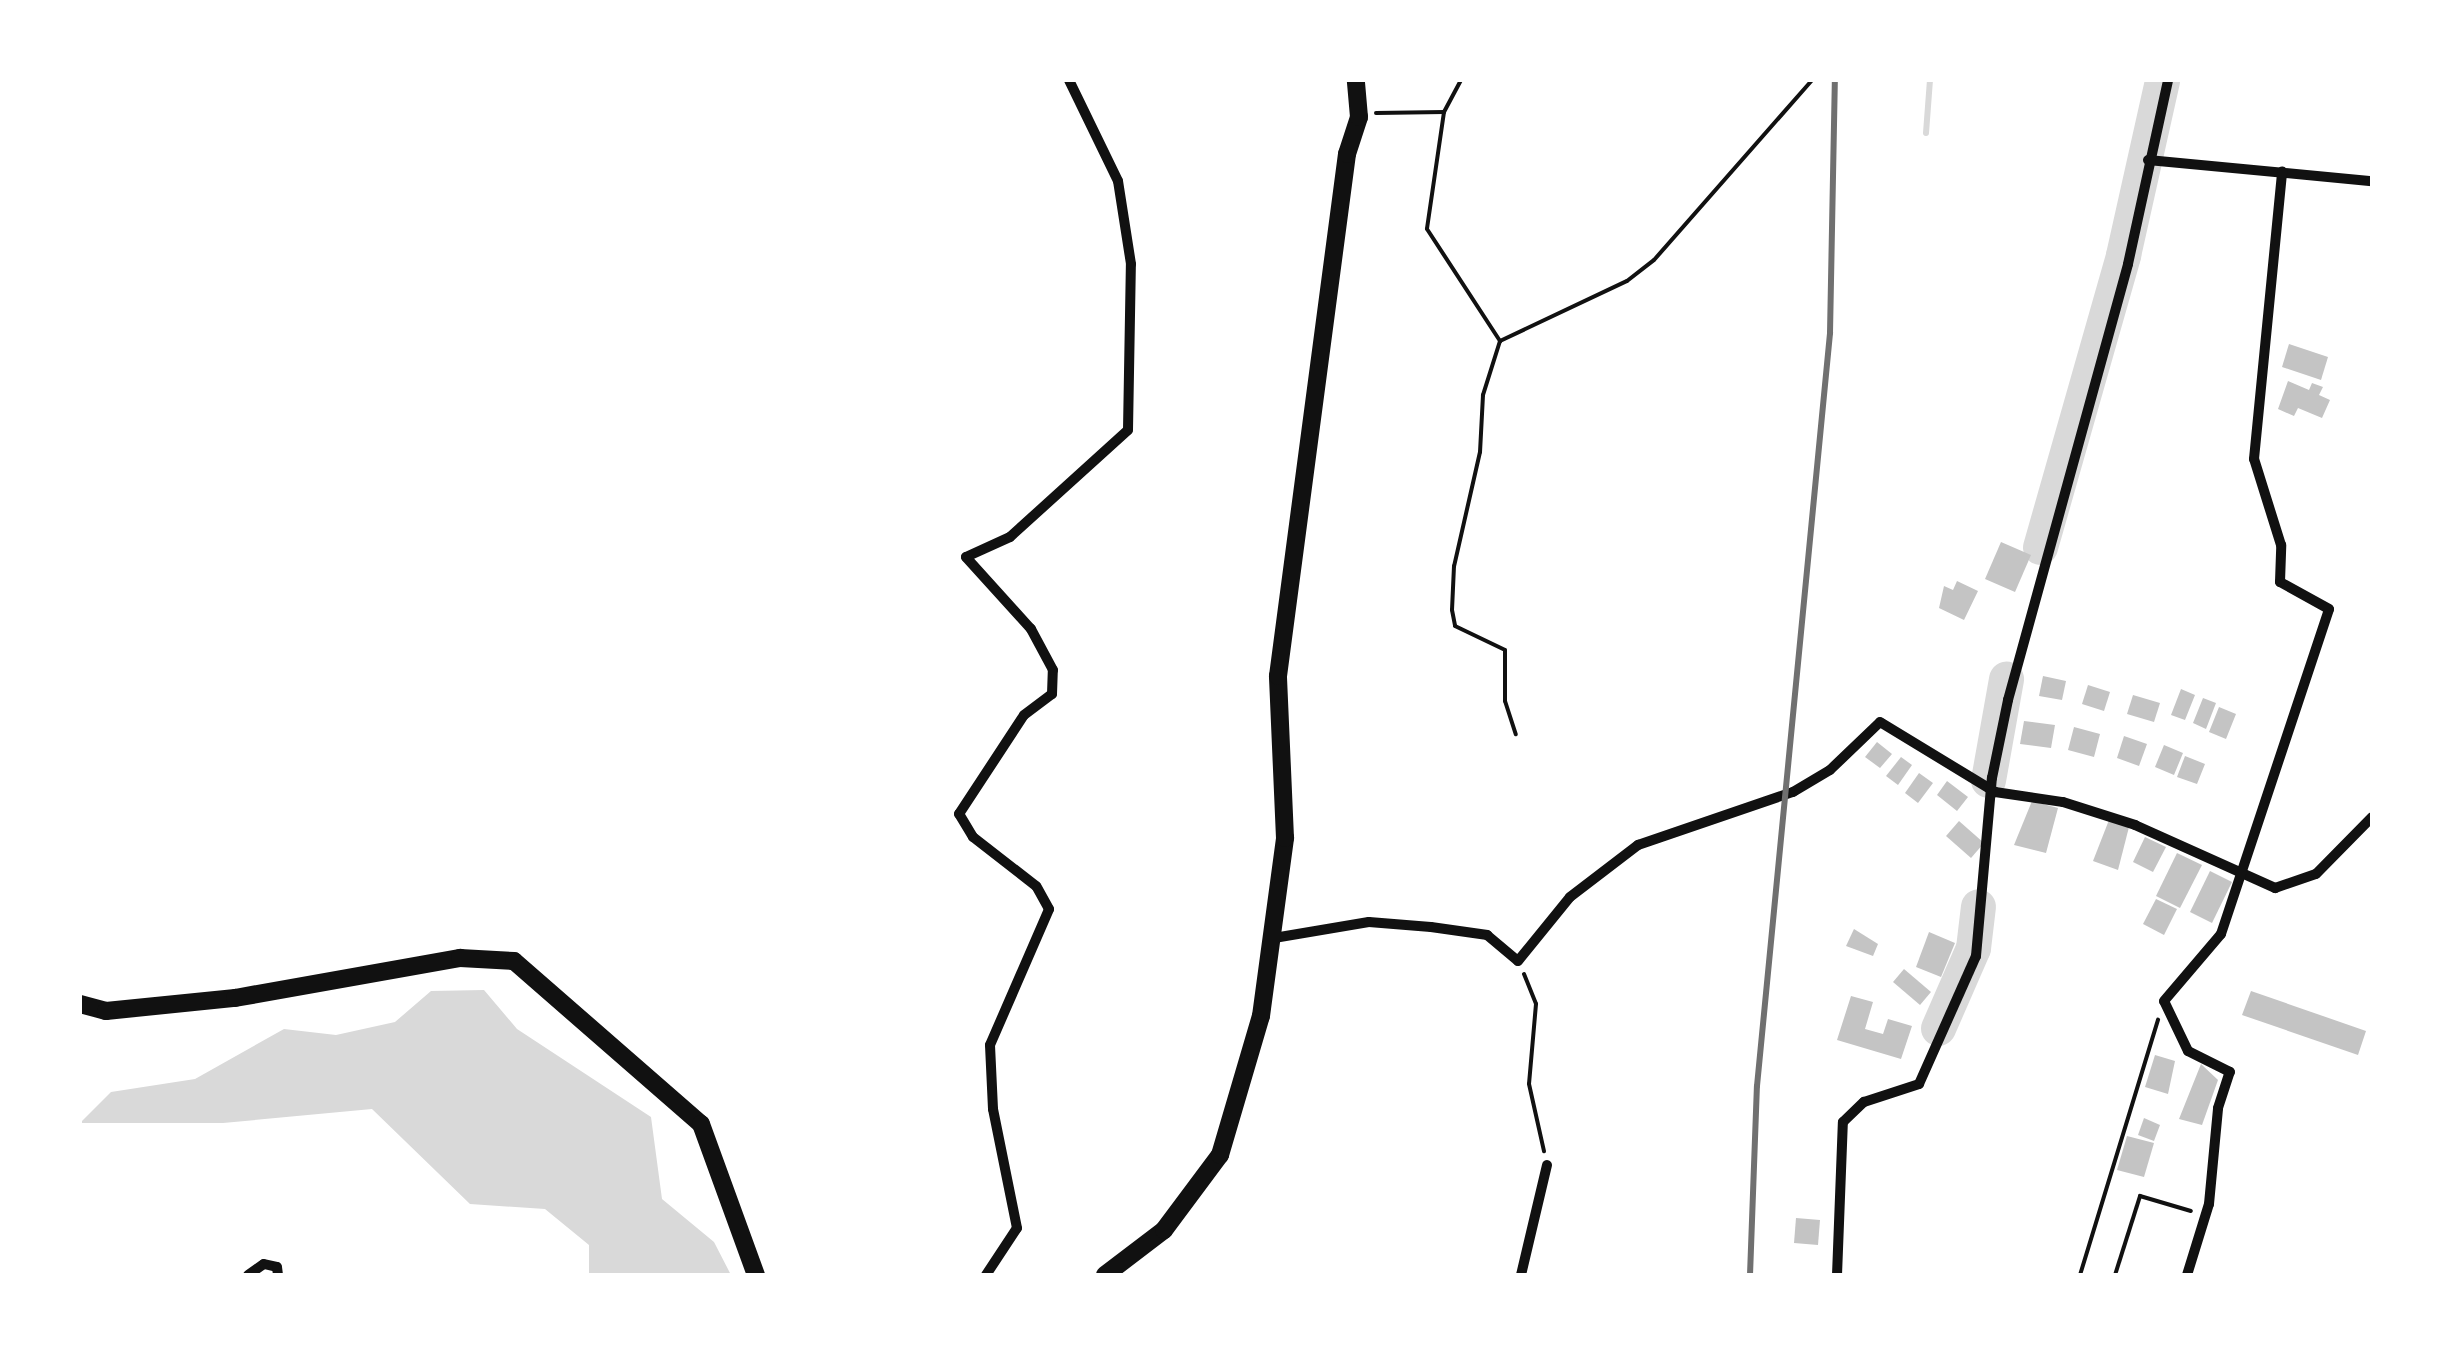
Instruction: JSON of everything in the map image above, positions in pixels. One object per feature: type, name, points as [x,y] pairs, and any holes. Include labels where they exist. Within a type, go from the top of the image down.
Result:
[{"type":"highway","points":[[1106,1275],[1164,1230],[1220,1154],[1261,1016],[1285,838],[1278,676],[1348,154],[1359,117],[1356,80]]},
{"type":"highway","points":[[80,1004],[106,1011],[235,998],[460,958],[514,961],[701,1124],[756,1275]]},
{"type":"street","points":[[986,1275],[1018,1228],[992,1108],[990,1045],[1049,909],[1036,886],[972,836],[959,814],[1024,715],[1052,694],[1053,670],[1030,630],[966,557],[1010,537],[1128,430],[1131,264],[1118,181],[1070,80]]},
{"type":"street","points":[[1837,1275],[1843,1122],[1864,1102],[1919,1084],[1976,956],[2008,700],[2128,264],[2168,80]]},
{"type":"street","points":[[2148,160],[2372,181]]},
{"type":"street","points":[[2187,1275],[2206,1216],[2218,1108],[2230,1072],[2188,1051],[2164,1001],[2221,934],[2329,608],[2280,582],[2281,545],[2254,459],[2282,171]]},
{"type":"street","points":[[1274,938],[1369,922],[1431,927],[1488,935],[1518,961],[1570,897],[1638,845],[1793,792],[1830,770],[1880,722],[1995,792],[2064,802],[2135,825],[2240,877],[2275,888],[2316,874],[2372,816]]},
{"type":"street","points":[[1521,1275],[1546,1165]]},
{"type":"street","points":[[248,1275],[264,1264],[277,1267],[278,1275]]},
{"type":"path","points":[[1460,80],[1444,112],[1427,229],[1500,340]]},
{"type":"path","points":[[1516,734],[1505,701],[1505,650],[1455,626],[1452,610],[1454,566],[1480,452],[1483,395],[1500,340],[1627,281],[1654,260],[1812,80]]},
{"type":"path","points":[[1359,117],[1390,109],[1444,112]]},
{"type":"path","points":[[1518,961],[1536,1004],[1529,1084],[1546,1165]]},
{"type":"path","points":[[2080,1275],[2164,1001]]},
{"type":"path","points":[[2115,1275],[2140,1196],[2206,1216]]},
{"type":"shaded area","points":[[484,990],[517,1029],[651,1117],[662,1199],[714,1242],[731,1275],[589,1275],[589,1245],[545,1209],[470,1204],[372,1109],[223,1123],[80,1123],[111,1092],[195,1079],[284,1029],[336,1035],[395,1022],[431,991]]},
{"type":"building","points":[[2289,344],[2328,357],[2321,380],[2282,367]]},
{"type":"building","points":[[2288,381],[2309,390],[2312,383],[2323,387],[2319,395],[2330,400],[2322,418],[2298,408],[2294,416],[2278,409]]},
{"type":"building","points":[[2001,542],[2031,555],[2015,592],[1985,579]]},
{"type":"building","points":[[1957,581],[1978,591],[1964,620],[1939,608],[1944,586],[1953,590]]},
{"type":"building","points":[[2043,676],[2066,681],[2062,700],[2039,696]]},
{"type":"building","points":[[2088,685],[2110,692],[2104,711],[2082,704]]},
{"type":"building","points":[[2181,689],[2195,695],[2185,720],[2171,715]]},
{"type":"building","points":[[2133,695],[2160,703],[2154,722],[2127,714]]},
{"type":"building","points":[[2203,698],[2216,703],[2206,729],[2193,723]]},
{"type":"building","points":[[2219,707],[2236,714],[2226,739],[2209,732]]},
{"type":"building","points":[[2024,721],[2055,725],[2051,748],[2020,744]]},
{"type":"building","points":[[2074,727],[2100,734],[2094,757],[2068,750]]},
{"type":"building","points":[[2124,736],[2147,744],[2139,766],[2117,758]]},
{"type":"building","points":[[1877,742],[1892,754],[1880,768],[1865,757]]},
{"type":"building","points":[[2164,745],[2183,753],[2174,775],[2155,767]]},
{"type":"building","points":[[2185,756],[2205,764],[2197,784],[2177,777]]},
{"type":"building","points":[[1901,757],[1912,765],[1898,785],[1886,776]]},
{"type":"building","points":[[1919,773],[1933,783],[1918,803],[1905,793]]},
{"type":"building","points":[[1947,781],[1968,797],[1957,811],[1937,795]]},
{"type":"building","points":[[2032,801],[2058,808],[2046,853],[2014,845]]},
{"type":"building","points":[[2109,820],[2129,827],[2118,870],[2093,861]]},
{"type":"building","points":[[1959,821],[1984,843],[1971,858],[1946,836]]},
{"type":"building","points":[[2145,837],[2166,847],[2153,872],[2133,862]]},
{"type":"building","points":[[2177,853],[2202,865],[2180,908],[2156,896]]},
{"type":"building","points":[[2210,871],[2232,882],[2212,923],[2190,912]]},
{"type":"building","points":[[2156,899],[2177,909],[2164,935],[2143,924]]},
{"type":"building","points":[[1854,929],[1878,944],[1873,956],[1846,946]]},
{"type":"building","points":[[1929,932],[1955,943],[1941,977],[1916,967]]},
{"type":"building","points":[[1904,969],[1931,992],[1920,1005],[1893,982]]},
{"type":"building","points":[[2251,991],[2366,1031],[2358,1055],[2242,1015]]},
{"type":"building","points":[[1851,996],[1873,1002],[1865,1029],[1883,1034],[1888,1019],[1912,1026],[1901,1059],[1837,1040]]},
{"type":"building","points":[[2155,1055],[2175,1061],[2168,1094],[2145,1087]]},
{"type":"building","points":[[2201,1064],[2218,1080],[2202,1125],[2179,1119]]},
{"type":"building","points":[[2144,1118],[2160,1125],[2154,1141],[2138,1135]]},
{"type":"building","points":[[2127,1136],[2154,1143],[2144,1177],[2117,1170]]},
{"type":"building","points":[[1796,1218],[1820,1220],[1818,1245],[1794,1243]]},
{"type":"waterway","points":[[1926,133],[1930,80]]},
{"type":"waterway","points":[[2040,547],[2123,255],[2162,80]]},
{"type":"waterway","points":[[1988,780],[2006,679]]},
{"type":"waterway","points":[[1938,1028],[1973,948],[1978,906]]},
{"type":"railway","points":[[1750,1275],[1757,1086],[1830,333],[1835,80]]}]
